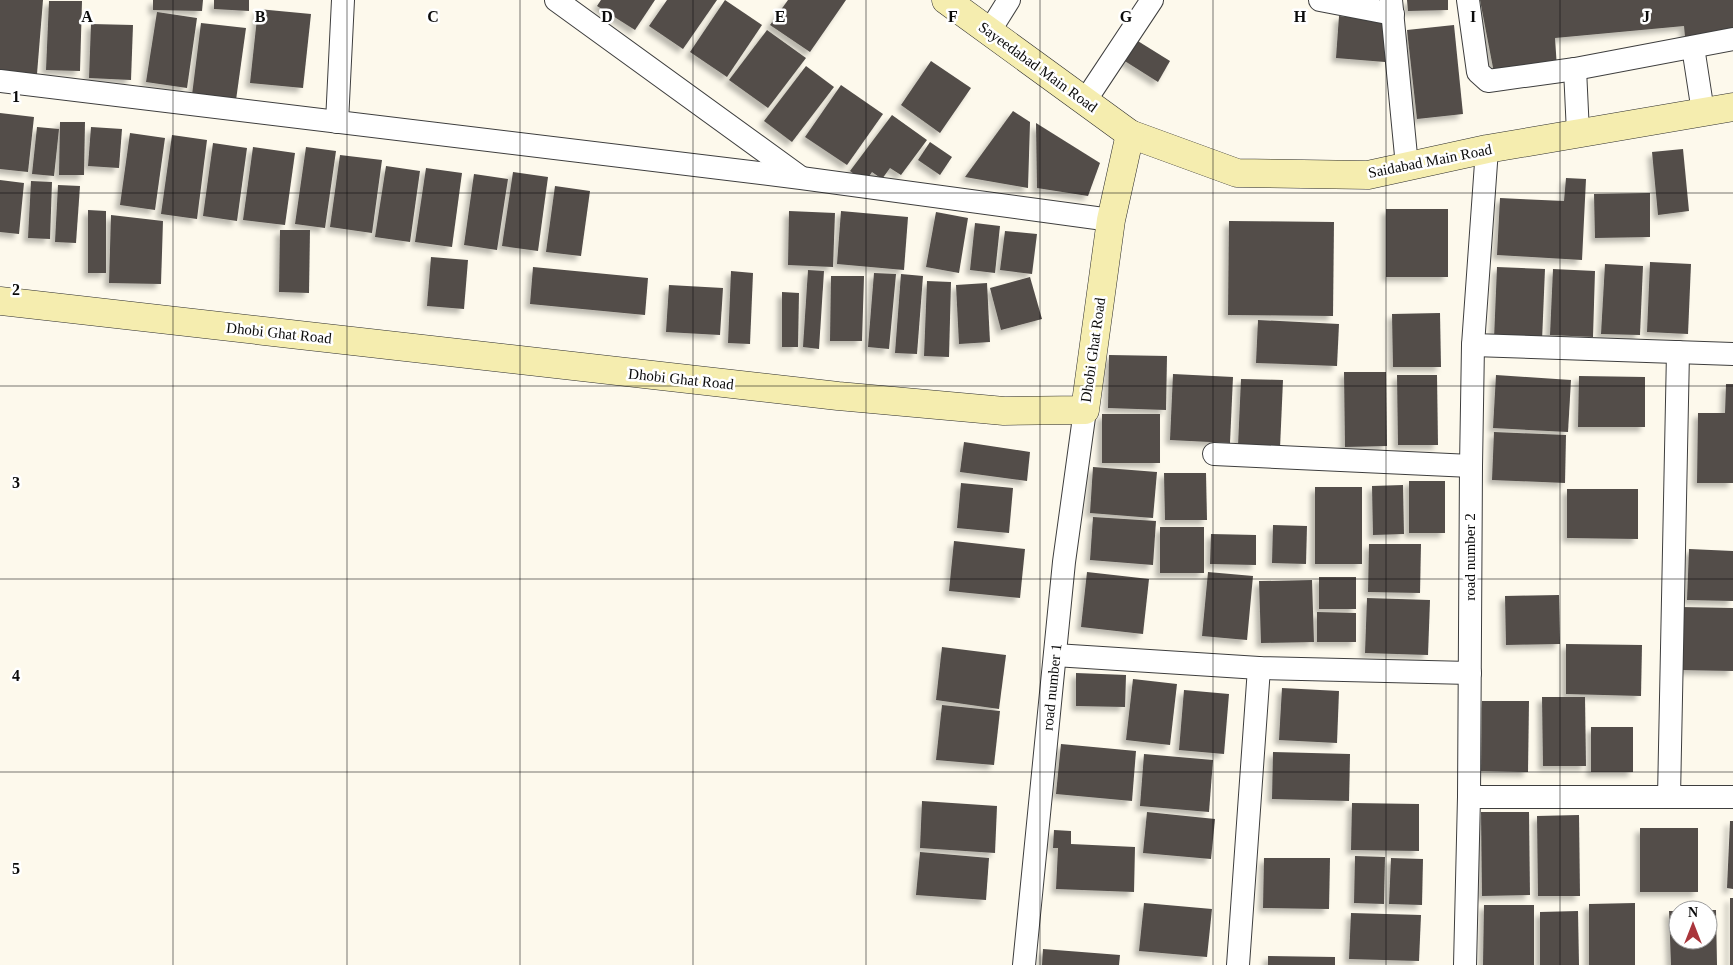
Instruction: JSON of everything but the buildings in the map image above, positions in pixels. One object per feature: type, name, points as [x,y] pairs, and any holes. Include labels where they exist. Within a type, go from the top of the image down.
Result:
[{"type":"main road","name":"Sayeedabad Main Road","points":[[946,0],[1130,134]]},
{"type":"main road","name":"Saidabad Main Road","points":[[1130,134],[1237,173],[1368,174],[1487,149],[1733,107]]},
{"type":"main road","name":"Dhobi Ghat Road","points":[[0,301],[838,396],[1004,411],[1085,410],[1110,220],[1130,134]]},
{"type":"street","points":[[336,122],[343,0]]},
{"type":"street","points":[[556,0],[801,178]]},
{"type":"street","points":[[989,32],[1009,0]]},
{"type":"street","points":[[1085,101],[1152,0]]},
{"type":"street","points":[[1320,0],[1392,7],[1407,166]]},
{"type":"street","points":[[1468,0],[1478,72],[1488,81],[1575,69],[1733,39]]},
{"type":"street","points":[[1693,46],[1702,112]]},
{"type":"street","points":[[1575,69],[1578,133]]},
{"type":"street","points":[[0,81],[801,178],[1110,220]]},
{"type":"street","name":"road number 2","points":[[1465,965],[1469,797],[1473,344],[1487,149]]},
{"type":"street","points":[[1473,344],[1733,354]]},
{"type":"street","points":[[1669,797],[1678,352]]},
{"type":"street","name":"road number 1","points":[[1024,965],[1064,562],[1085,410]]},
{"type":"street","points":[[1214,454],[1471,466]]},
{"type":"street","points":[[1055,655],[1259,668],[1470,673]]},
{"type":"street","points":[[1238,965],[1259,668]]},
{"type":"street","points":[[1469,797],[1733,797]]}]
